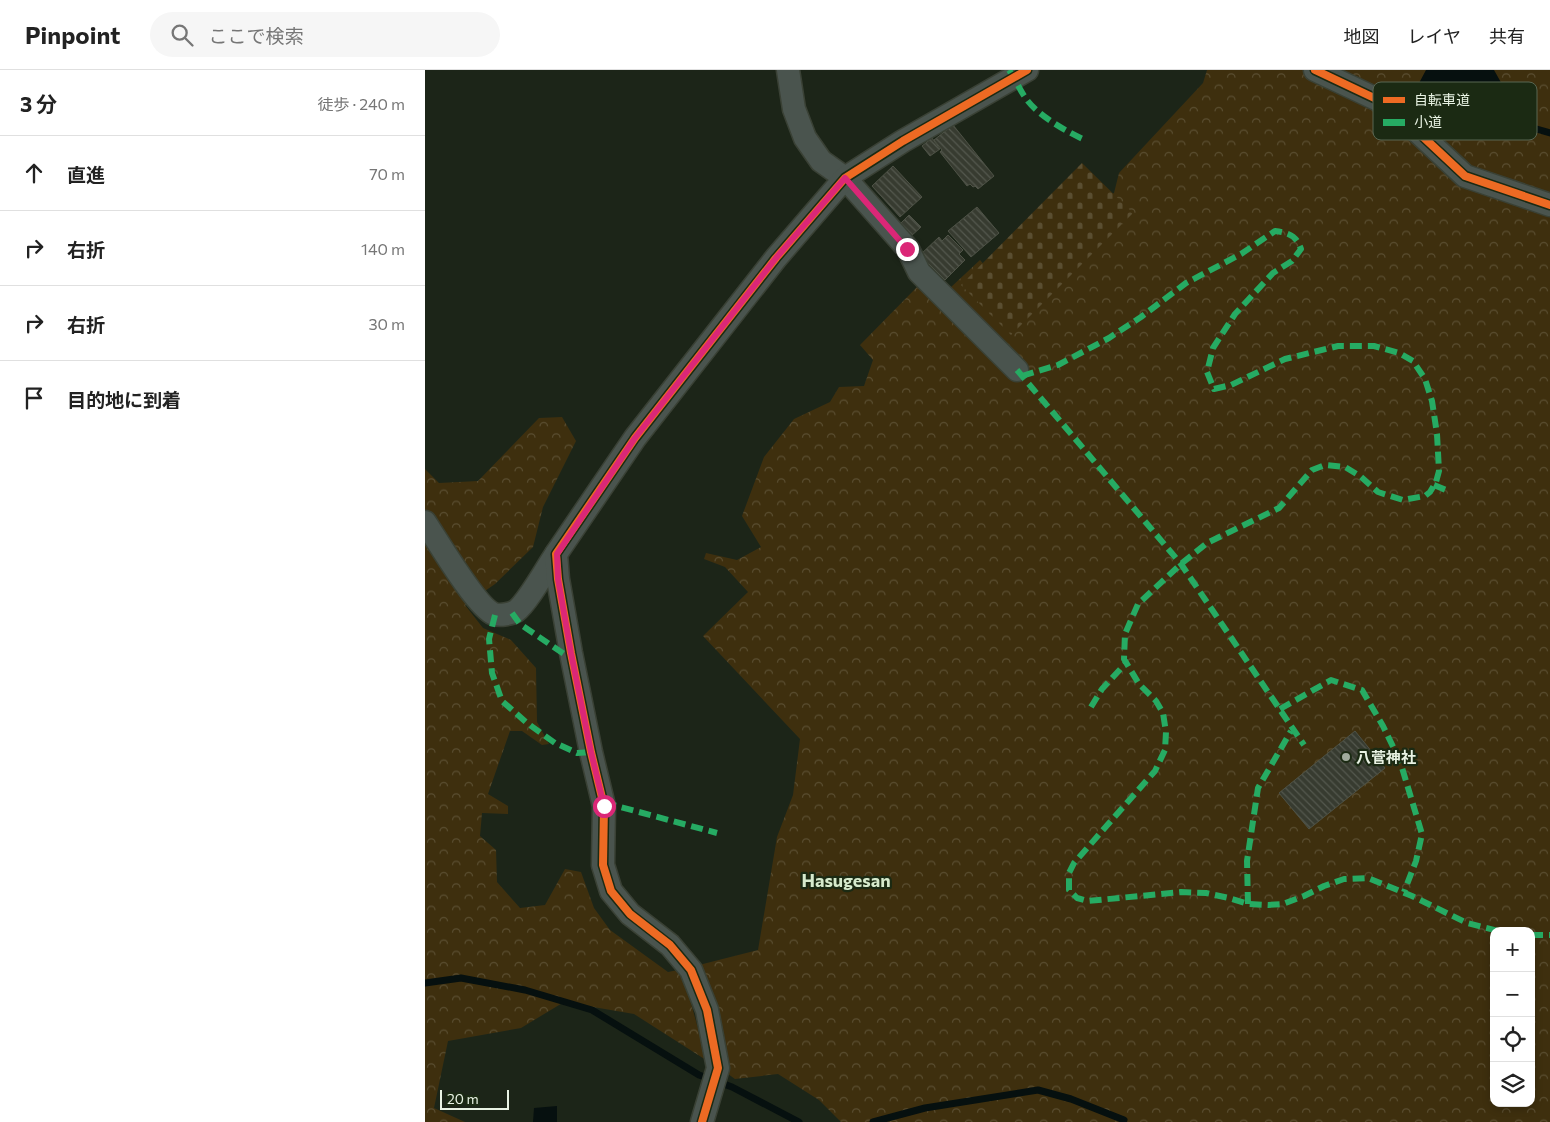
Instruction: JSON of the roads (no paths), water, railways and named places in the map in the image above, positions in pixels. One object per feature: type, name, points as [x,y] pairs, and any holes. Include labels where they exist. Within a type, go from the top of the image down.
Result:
[{"type":"street","points":[[788,70],[794,109],[805,138],[821,161],[845,178],[907,249],[919,272],[1017,370]]},
{"type":"street","points":[[425,522],[480,604],[495,614],[503,615],[515,612],[524,603],[635,438],[776,258],[845,178],[903,141],[1027,70]]},
{"type":"street","points":[[1315,70],[1373,97]]},
{"type":"street","points":[[1426,140],[1465,176],[1550,205]]},
{"type":"street","points":[[557,554],[558,579],[571,653],[604,806],[603,865],[611,891],[630,914],[670,945],[691,970],[707,1010],[718,1068],[702,1122]]},
{"type":"waterway","points":[[1537,129],[1550,133]]},
{"type":"waterway","points":[[425,983],[461,978],[525,990],[592,1010],[699,1075],[732,1087],[799,1122]]},
{"type":"waterway","points":[[873,1122],[925,1108],[1038,1090],[1071,1099],[1124,1120]]},
{"type":"place","name":"八菅神社","points":[[1346,757]]},
{"type":"district","name":"Hasugesan","points":[[846,880]]}]
